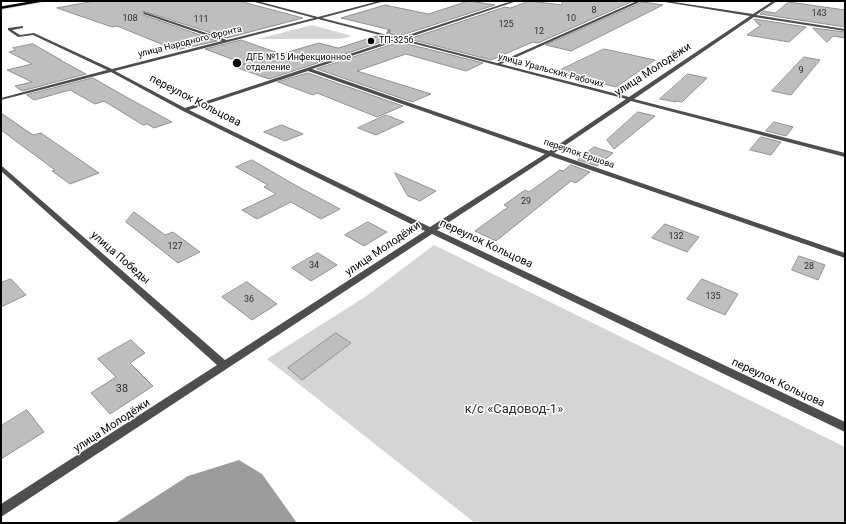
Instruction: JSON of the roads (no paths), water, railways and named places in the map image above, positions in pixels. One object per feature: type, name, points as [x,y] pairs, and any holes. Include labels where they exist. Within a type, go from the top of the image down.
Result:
[{"type":"main road","points":[[1,5],[23,1]]},
{"type":"main road","points":[[1,8],[44,1]]},
{"type":"street","name":"улица Уральских Рабочих","points":[[253,1],[845,156]]},
{"type":"street","name":"улица Народного Фронта","points":[[1,98],[383,1]]},
{"type":"street","points":[[185,110],[515,1]]},
{"type":"street","points":[[496,65],[640,1]]},
{"type":"street","points":[[661,1],[845,30]]},
{"type":"street","name":"улица Молодёжи","points":[[1,512],[430,230],[550,153],[775,1]]},
{"type":"street","points":[[145,13],[227,41]]},
{"type":"street","name":"переулок Кольцова","points":[[22,27],[9,30],[20,36],[33,34],[112,70],[185,110],[430,230],[845,427]]},
{"type":"street","name":"переулок Ершова","points":[[308,69],[845,256]]},
{"type":"street","name":"улица Победы","points":[[1,168],[224,365]]},
{"type":"tram line","points":[[1,7],[36,1]]},
{"type":"place","name":"ТП-3256","points":[[371,41]]},
{"type":"place","name":"ДГБ №15 Инфекционное отделение","points":[[237,63]]},
{"type":"park label","name":"к/с «Садовод-1»","points":[[514,410]]}]
